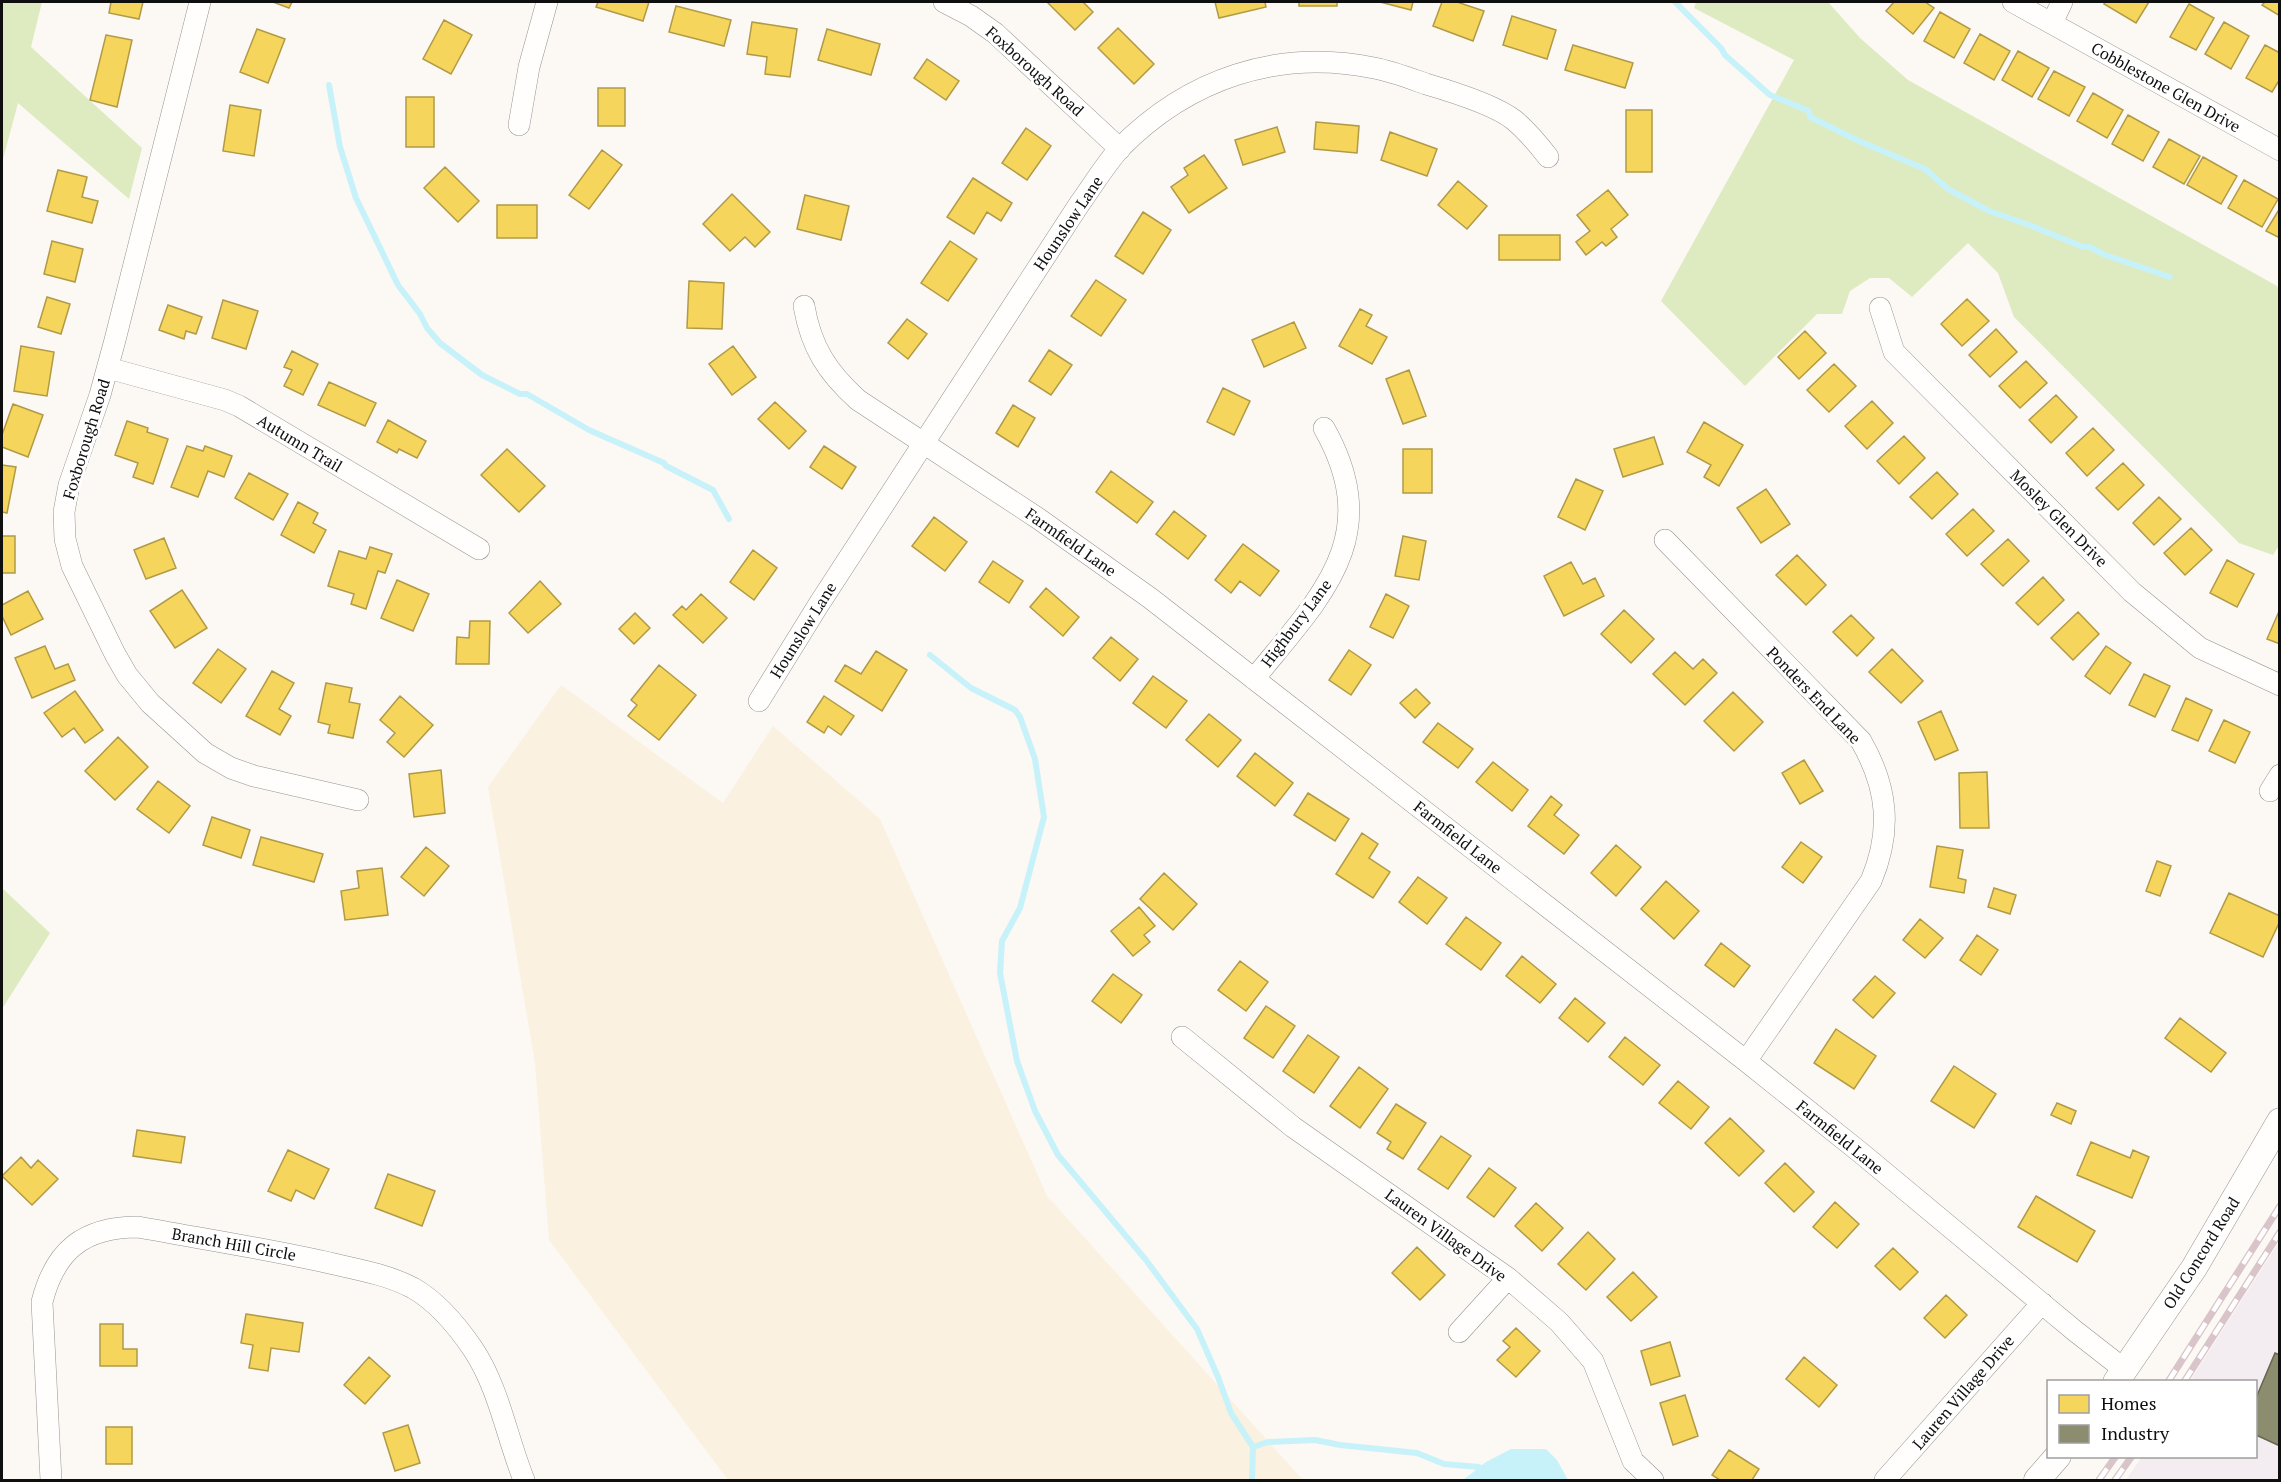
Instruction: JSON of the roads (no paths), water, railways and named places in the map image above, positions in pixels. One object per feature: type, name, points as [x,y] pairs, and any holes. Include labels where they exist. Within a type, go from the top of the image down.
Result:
[{"type":"street","name":"Foxborough Road","points":[[200,2],[108,368],[69,485],[64,512],[65,539],[72,566],[127,675],[150,703],[205,753],[231,768],[254,776],[358,800]]},
{"type":"street","points":[[519,125],[529,67],[547,2]]},
{"type":"street","name":"Foxborough Road","points":[[944,2],[976,9],[995,33],[1120,149]]},
{"type":"street","name":"Cobblestone Glen Drive","points":[[2013,2],[2278,146]]},
{"type":"street","points":[[2052,23],[2062,2]]},
{"type":"street","name":"Hounslow Lane","points":[[759,701],[819,604],[1108,162],[1150,121],[1214,82],[1246,70],[1279,64],[1314,62],[1376,68],[1431,85],[1500,111],[1514,120],[1548,157]]},
{"type":"street","name":"Farmfield Lane","points":[[804,306],[807,324],[816,349],[845,388],[881,417],[1086,551],[1254,679],[1861,1153],[2042,1303],[2121,1376]]},
{"type":"street","name":"Mosley Glen Drive","points":[[1880,308],[1894,352],[2132,592],[2200,648],[2280,685]]},
{"type":"street","name":"Autumn Trail","points":[[108,368],[225,400],[239,406],[479,549]]},
{"type":"street","name":"Highbury Lane","points":[[1254,679],[1322,595],[1336,568],[1346,538],[1347,488],[1334,446],[1324,428]]},
{"type":"street","name":"Ponders End Lane","points":[[1665,540],[1861,741],[1874,764],[1882,788],[1885,824],[1881,853],[1871,881],[1746,1061]]},
{"type":"street","name":"Lauren Village Drive","points":[[1182,1037],[1293,1127],[1508,1278],[1559,1322],[1593,1361],[1633,1461],[1653,1480]]},
{"type":"street","name":"Old Concord Road","points":[[2121,1376],[2194,1268],[2280,1120]]},
{"type":"street","name":"Branch Hill Circle","points":[[51,1480],[42,1302],[46,1285],[57,1263],[74,1243],[99,1232],[124,1227],[138,1227],[286,1253],[388,1277],[413,1288],[451,1322],[481,1363],[524,1480]]},
{"type":"street","points":[[1459,1332],[1508,1278]]},
{"type":"street","name":"Lauren Village Drive","points":[[1885,1480],[2042,1303]]},
{"type":"street","points":[[2037,1480],[2056,1458]]},
{"type":"water","points":[[1511,1449],[1546,1449],[1557,1460],[1568,1480],[1463,1480],[1486,1462]]},
{"type":"waterway","points":[[1675,2],[1721,48],[1725,55],[1770,95],[1809,111],[1810,117],[1861,142],[1925,169],[1948,189],[1989,211],[2170,277]]},
{"type":"waterway","points":[[329,85],[340,147],[356,198],[398,285],[440,343],[482,375],[520,394],[527,394],[589,430],[664,463],[713,490],[729,519]]},
{"type":"waterway","points":[[930,655],[971,688],[1015,710],[1020,717],[1035,759],[1044,817],[1020,908],[1002,941],[1000,973],[1017,1061],[1035,1111],[1058,1155],[1146,1260],[1197,1329],[1231,1413],[1253,1447],[1252,1480]]},
{"type":"waterway","points":[[1253,1447],[1268,1442],[1315,1440],[1417,1453],[1444,1464],[1479,1467],[1486,1480]]},
{"type":"railway","points":[[2169,1380],[2280,1206]]},
{"type":"railway","points":[[2185,1380],[2280,1232]]},
{"type":"railway","points":[[2099,1480],[2115,1458]]},
{"type":"railway","points":[[2115,1480],[2131,1458]]}]
